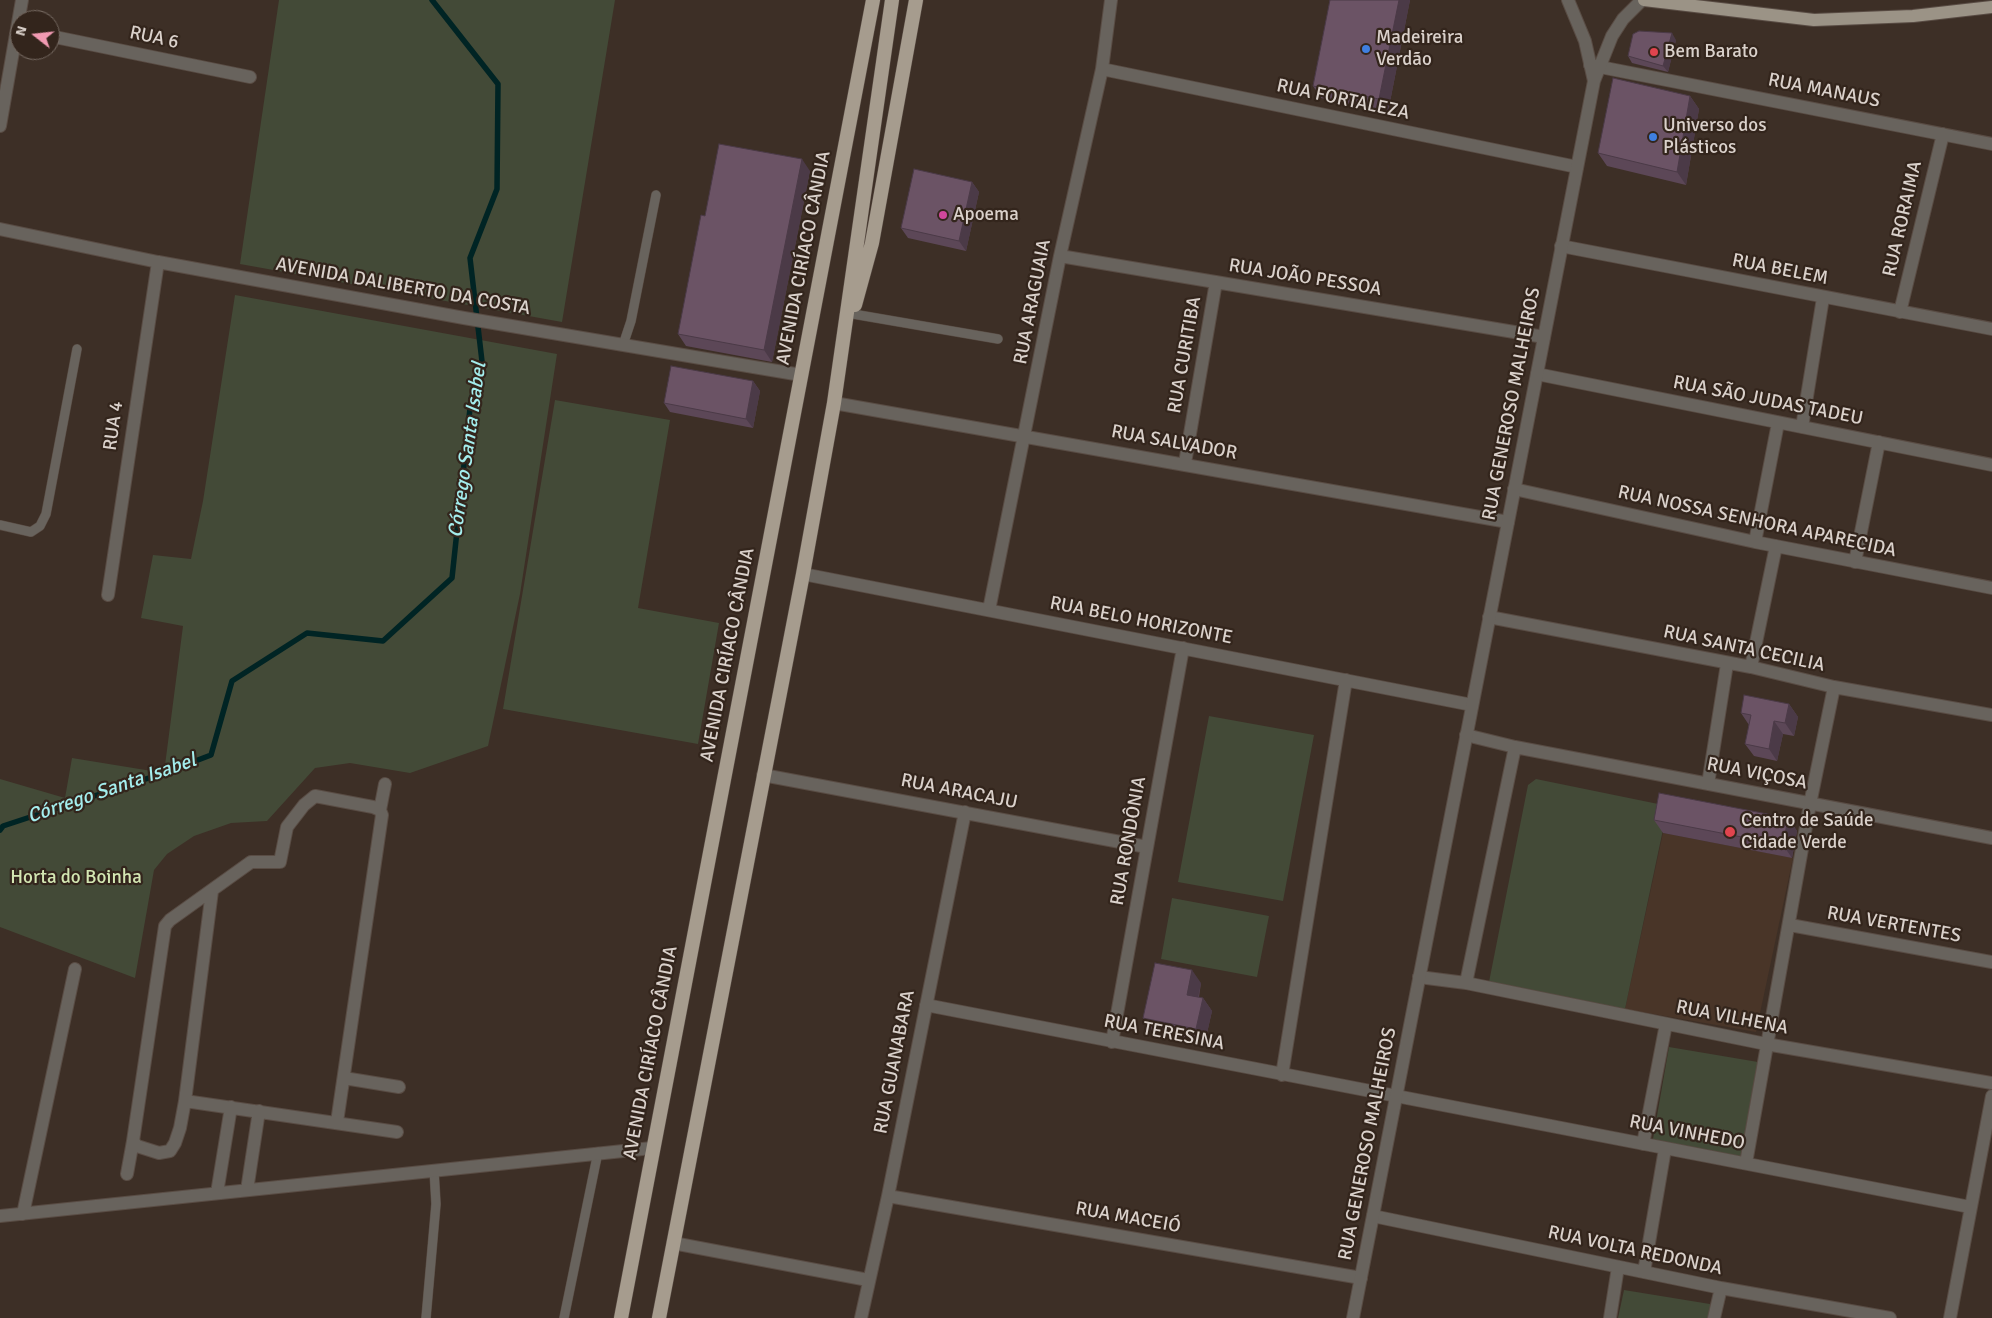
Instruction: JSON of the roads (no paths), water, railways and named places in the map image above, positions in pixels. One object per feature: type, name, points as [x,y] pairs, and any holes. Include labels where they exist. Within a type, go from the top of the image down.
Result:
[{"type":"highway","name":"AVENIDA CIRÍACO CÂNDIA","points":[[621,1318],[873,0]]},
{"type":"highway","points":[[659,1318],[803,574],[834,403],[892,0]]},
{"type":"highway","points":[[839,364],[872,244],[916,0]]},
{"type":"main road","points":[[1643,0],[1814,20],[1914,16],[1992,7]]},
{"type":"street","name":"RUA ARAGUAIA","points":[[989,610],[1026,437],[1060,256],[1102,69],[1111,0]]},
{"type":"street","points":[[1568,0],[1595,66]]},
{"type":"street","name":"RUA GENEROSO MALHEIROS","points":[[1353,1318],[1594,81],[1595,66],[1623,19],[1643,0]]},
{"type":"street","name":"RUA 6","points":[[60,38],[250,76]]},
{"type":"street","points":[[0,126],[13,60]]},
{"type":"street","name":"RUA MANAUS","points":[[1595,66],[1992,144]]},
{"type":"street","name":"RUA FORTALEZA","points":[[1102,69],[1577,167]]},
{"type":"street","name":"RUA RORAIMA","points":[[1900,312],[1920,234],[1942,134]]},
{"type":"street","name":"AVENIDA DALIBERTO DA COSTA","points":[[0,230],[158,262],[464,318],[801,375]]},
{"type":"street","name":"RUA BELEM","points":[[1561,246],[1822,298],[1992,329]]},
{"type":"street","name":"RUA JOÃO PESSOA","points":[[1060,256],[1544,337]]},
{"type":"street","name":"RUA 4","points":[[108,595],[158,262]]},
{"type":"street","name":"RUA CURITIBA","points":[[1185,463],[1216,282]]},
{"type":"street","points":[[1802,428],[1822,298]]},
{"type":"street","name":"RUA SÃO JUDAS TADEU","points":[[1536,374],[1992,465]]},
{"type":"street","name":"RUA SALVADOR","points":[[834,403],[1185,463],[1508,522]]},
{"type":"street","points":[[1755,542],[1778,423]]},
{"type":"street","points":[[1855,562],[1879,442]]},
{"type":"street","name":"RUA NOSSA SENHORA APARECIDA","points":[[1514,489],[1755,542],[1992,588]]},
{"type":"street","points":[[1751,668],[1776,546]]},
{"type":"street","name":"RUA BELO HORIZONTE","points":[[803,574],[1472,704]]},
{"type":"street","name":"RUA SANTA CECILIA","points":[[1490,617],[1751,668],[1834,687],[1992,715]]},
{"type":"street","name":"RUA RONDÔNIA","points":[[1112,1042],[1183,648]]},
{"type":"street","points":[[1708,784],[1727,664]]},
{"type":"street","points":[[1282,1075],[1346,680]]},
{"type":"street","points":[[1746,1163],[1766,1044],[1790,925],[1810,804],[1834,687]]},
{"type":"street","points":[[1419,977],[1466,983],[1515,747],[1466,735]]},
{"type":"street","name":"RUA VIÇOSA","points":[[1515,747],[1992,838]]},
{"type":"street","name":"RUA ARACAJU","points":[[764,775],[1147,847]]},
{"type":"street","points":[[337,1122],[385,784]]},
{"type":"street","points":[[127,1174],[165,926],[170,920],[251,862],[280,862],[287,827],[304,805],[315,796],[380,810]]},
{"type":"street","name":"RUA GUANABARA","points":[[860,1318],[888,1196],[965,812]]},
{"type":"street","points":[[133,1141],[137,1146],[159,1153],[170,1151],[175,1143],[184,1101],[212,891]]},
{"type":"street","name":"RUA VERTENTES","points":[[1790,925],[1992,962]]},
{"type":"street","points":[[23,1214],[74,969]]},
{"type":"street","name":"RUA VILHENA","points":[[1466,983],[1766,1044],[1992,1084]]},
{"type":"street","name":"RUA TERESINA","points":[[926,1005],[1396,1096]]},
{"type":"street","points":[[1643,1144],[1666,1024]]},
{"type":"street","points":[[344,1078],[399,1087]]},
{"type":"street","name":"RUA VINHEDO","points":[[1396,1096],[1970,1208]]},
{"type":"street","points":[[1950,1318],[1992,1096]]},
{"type":"street","points":[[184,1101],[397,1132]]},
{"type":"street","points":[[217,1193],[231,1107]]},
{"type":"street","points":[[247,1190],[259,1111]]},
{"type":"street","points":[[0,1216],[598,1152],[652,1148]]},
{"type":"street","points":[[1644,1272],[1665,1149]]},
{"type":"street","name":"RUA MACEIÓ","points":[[888,1196],[1361,1278]]},
{"type":"street","name":"RUA VOLTA REDONDA","points":[[1373,1216],[1720,1288],[1890,1318]]},
{"type":"street","points":[[673,1243],[868,1280]]},
{"type":"street","points":[[1610,1318],[1618,1266]]},
{"type":"street","points":[[1714,1318],[1720,1288]]},
{"type":"lane","points":[[623,345],[631,321],[656,196]]},
{"type":"lane","points":[[853,314],[998,339]]},
{"type":"lane","points":[[0,525],[31,532],[40,526],[46,514],[77,349]]},
{"type":"lane","points":[[564,1318],[598,1152]]},
{"type":"lane","points":[[426,1318],[436,1204],[434,1170]]},
{"type":"waterway","name":"Córrego Santa Isabel","points":[[0,830],[3,826],[164,773],[211,755],[232,681],[307,633],[383,641],[452,578],[471,399],[483,370],[470,258],[497,189],[498,84],[432,0]]},
{"type":"place","name":"Madeireira Verdão","points":[[1366,49]]},
{"type":"place","name":"Bem Barato","points":[[1654,52]]},
{"type":"place","name":"Universo dos Plásticos","points":[[1653,137]]},
{"type":"place","name":"Apoema","points":[[943,215]]},
{"type":"place","name":"Centro de Saúde Cidade Verde","points":[[1730,832]]},
{"type":"park label","name":"Horta do Boinha","points":[[76,878]]}]
